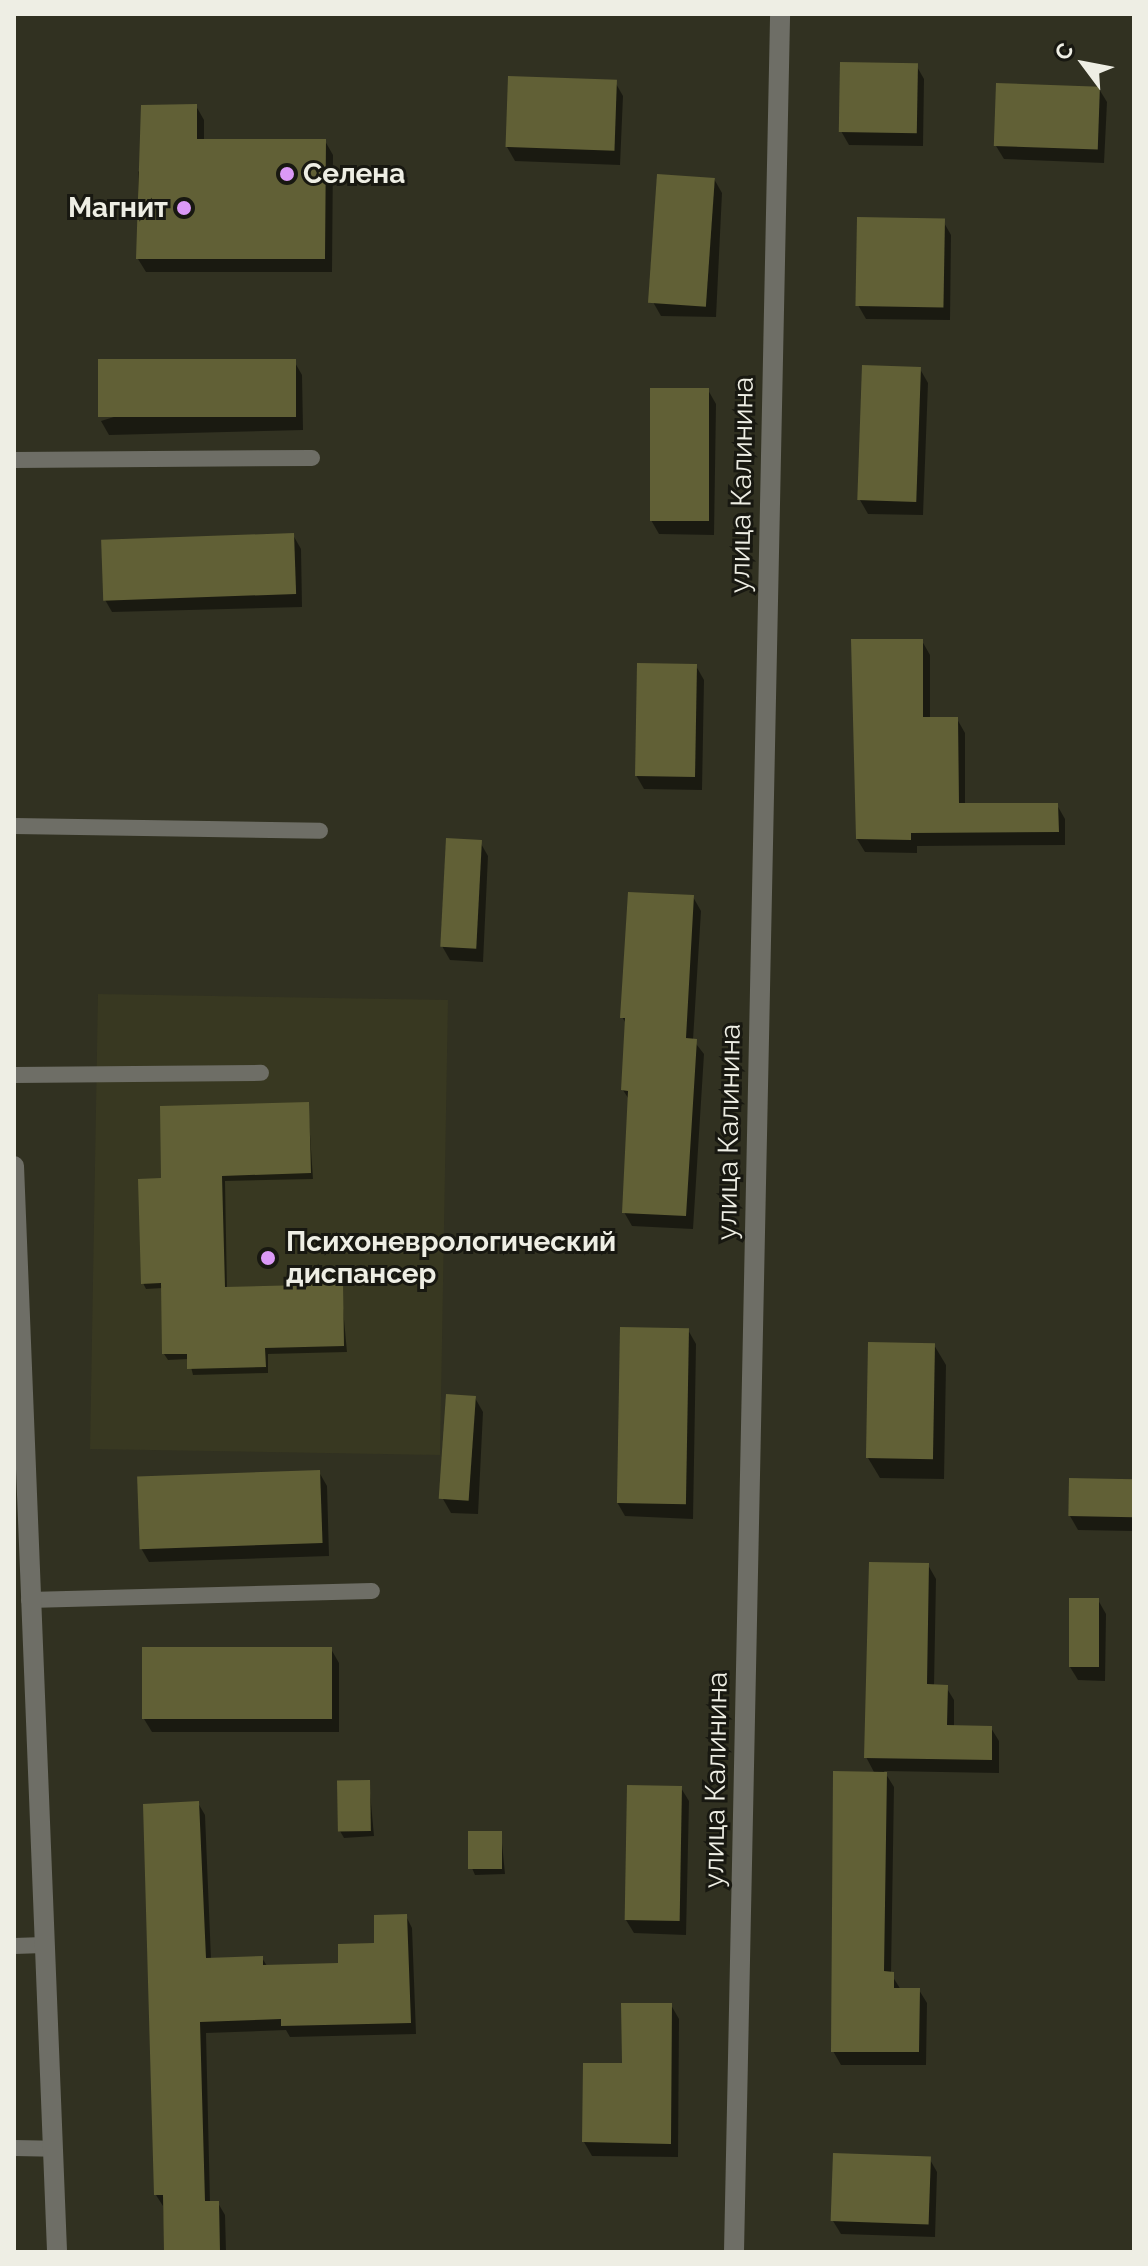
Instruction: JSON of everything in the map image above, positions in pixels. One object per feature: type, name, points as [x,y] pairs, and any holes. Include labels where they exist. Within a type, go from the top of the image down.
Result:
[{"type":"street","name":"улица Калинина","points":[[734,2252],[780,14]]},
{"type":"street","points":[[14,1166],[20,1490],[29,1600],[57,2252]]},
{"type":"lane","points":[[14,460],[312,458]]},
{"type":"lane","points":[[14,826],[320,831]]},
{"type":"lane","points":[[14,1075],[261,1073]]},
{"type":"lane","points":[[29,1600],[372,1591]]},
{"type":"lane","points":[[14,1946],[44,1945]]},
{"type":"lane","points":[[14,2148],[53,2149]]},
{"type":"shaded area","name":"Психоневрологический диспансер","points":[[98,994],[448,1000],[440,1455],[90,1449]]},
{"type":"building","points":[[840,62],[918,63],[917,133],[839,132]]},
{"type":"building","points":[[508,76],[617,80],[614,151],[506,147]]},
{"type":"building","points":[[996,83],[1100,87],[1098,150],[994,146]]},
{"type":"building","points":[[197,104],[197,139],[326,139],[325,259],[136,259],[141,105]]},
{"type":"building","points":[[657,174],[715,178],[706,307],[648,303]]},
{"type":"building","points":[[857,217],[945,219],[943,308],[855,306]]},
{"type":"building","points":[[98,359],[296,359],[296,417],[98,417]]},
{"type":"building","points":[[862,365],[921,367],[916,502],[857,500]]},
{"type":"building","points":[[650,388],[709,388],[709,521],[650,521]]},
{"type":"building","points":[[294,533],[296,594],[103,601],[101,540]]},
{"type":"building","points":[[851,639],[923,639],[923,717],[958,717],[959,803],[1058,803],[1059,832],[911,833],[911,840],[856,839]]},
{"type":"building","points":[[637,663],[697,664],[695,777],[635,776]]},
{"type":"building","points":[[446,838],[482,840],[476,949],[440,947]]},
{"type":"building","points":[[628,892],[694,895],[686,1038],[697,1039],[686,1216],[622,1213],[628,1091],[621,1090],[625,1018],[620,1018]]},
{"type":"building","points":[[309,1102],[311,1173],[222,1176],[225,1287],[343,1284],[344,1346],[265,1348],[266,1367],[187,1369],[187,1354],[162,1354],[161,1283],[141,1284],[138,1179],[161,1178],[160,1106]]},
{"type":"building","points":[[620,1327],[689,1328],[686,1504],[617,1503]]},
{"type":"building","points":[[868,1342],[935,1343],[933,1459],[866,1458]]},
{"type":"building","points":[[446,1394],[476,1396],[469,1501],[439,1499]]},
{"type":"building","points":[[320,1470],[323,1543],[140,1549],[137,1476]]},
{"type":"building","points":[[1069,1478],[1134,1479],[1133,1517],[1068,1516]]},
{"type":"building","points":[[869,1562],[929,1563],[927,1684],[948,1685],[947,1725],[992,1726],[992,1760],[864,1758]]},
{"type":"building","points":[[1069,1598],[1099,1598],[1099,1667],[1069,1667]]},
{"type":"building","points":[[142,1647],[332,1647],[332,1719],[142,1719]]},
{"type":"building","points":[[833,1771],[887,1772],[884,1971],[894,1972],[894,1988],[920,1988],[919,2052],[831,2052]]},
{"type":"building","points":[[370,1780],[371,1831],[338,1832],[337,1781]]},
{"type":"building","points":[[627,1785],[682,1786],[680,1921],[625,1920]]},
{"type":"building","points":[[199,1801],[206,1958],[263,1956],[263,1965],[338,1963],[338,1944],[374,1943],[374,1915],[407,1914],[411,2023],[281,2026],[281,2019],[200,2022],[205,2201],[219,2201],[220,2252],[164,2252],[163,2195],[154,2195],[143,1804]]},
{"type":"building","points":[[468,1831],[502,1831],[502,1869],[468,1869]]},
{"type":"building","points":[[621,2003],[672,2003],[671,2144],[582,2142],[583,2063],[622,2063]]},
{"type":"building","points":[[833,2153],[931,2156],[929,2224],[831,2221]]},
{"type":"place","name":"Селена","points":[[287,174]]},
{"type":"place","name":"Магнит","points":[[184,208]]},
{"type":"place","name":"Психоневрологический диспансер","points":[[268,1258]]}]
